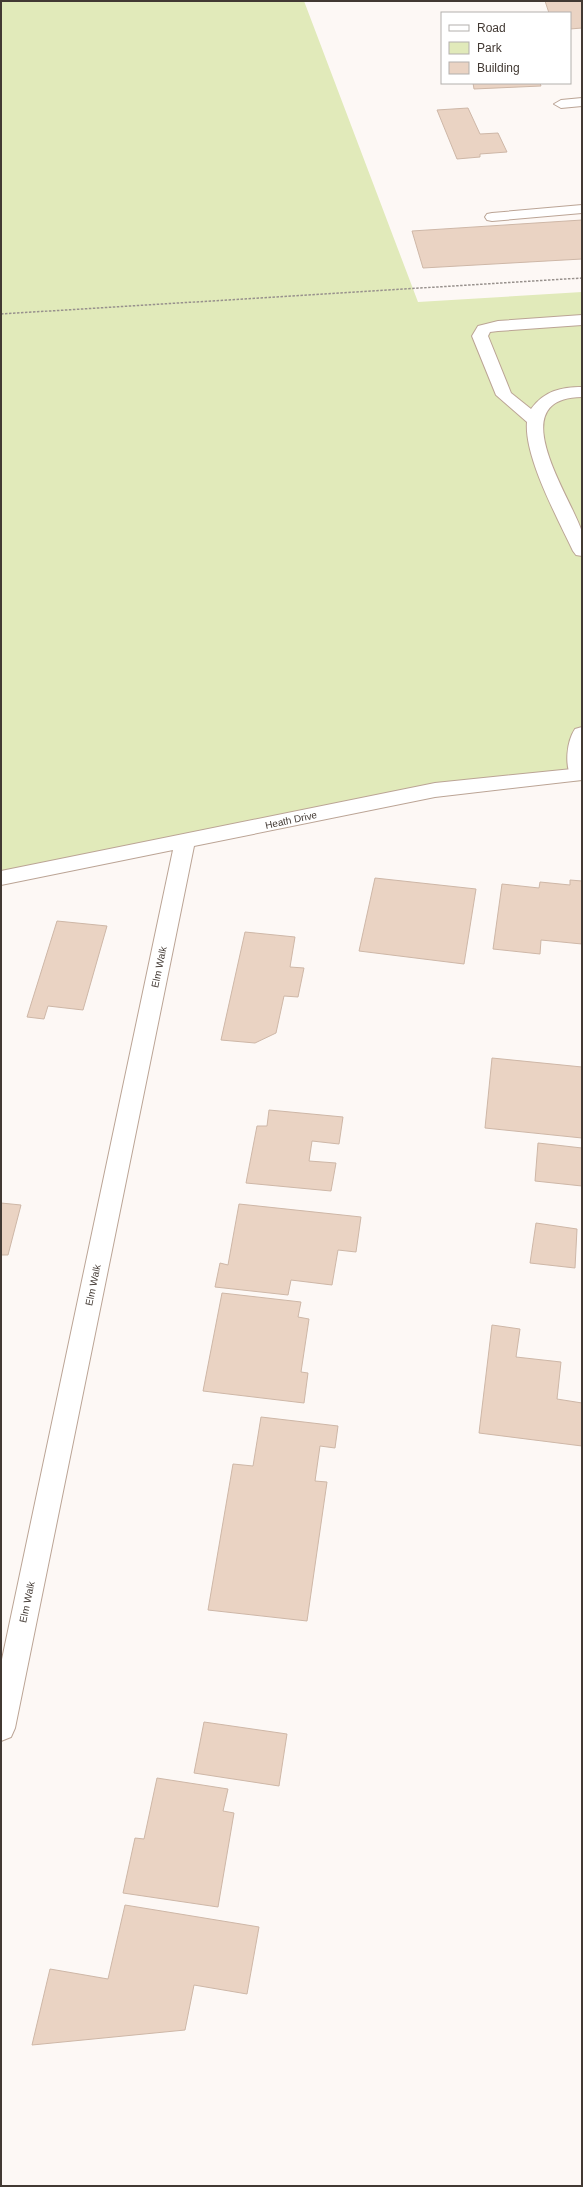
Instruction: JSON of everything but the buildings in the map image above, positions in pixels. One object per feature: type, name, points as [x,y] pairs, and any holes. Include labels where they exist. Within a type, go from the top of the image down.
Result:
[{"type":"street","points":[[561,104],[582,102]]},
{"type":"street","points":[[492,216],[582,209]]},
{"type":"street","points":[[535,420],[504,395],[480,336],[484,329],[498,326],[582,320]]},
{"type":"street","points":[[582,392],[568,391],[548,398],[541,404],[535,420],[536,441],[560,508],[582,551]]},
{"type":"street","points":[[580,774],[577,752],[582,733]]},
{"type":"street","name":"Heath Drive","points":[[1,878],[185,842],[435,790],[580,774]]},
{"type":"street","name":"Elm Walk","points":[[1,1728],[185,842]]},
{"type":"path","points":[[1,314],[582,278]]},
{"type":"green space","points":[[1,1],[304,1],[418,302],[582,292],[582,781],[435,790],[1,878]]}]
